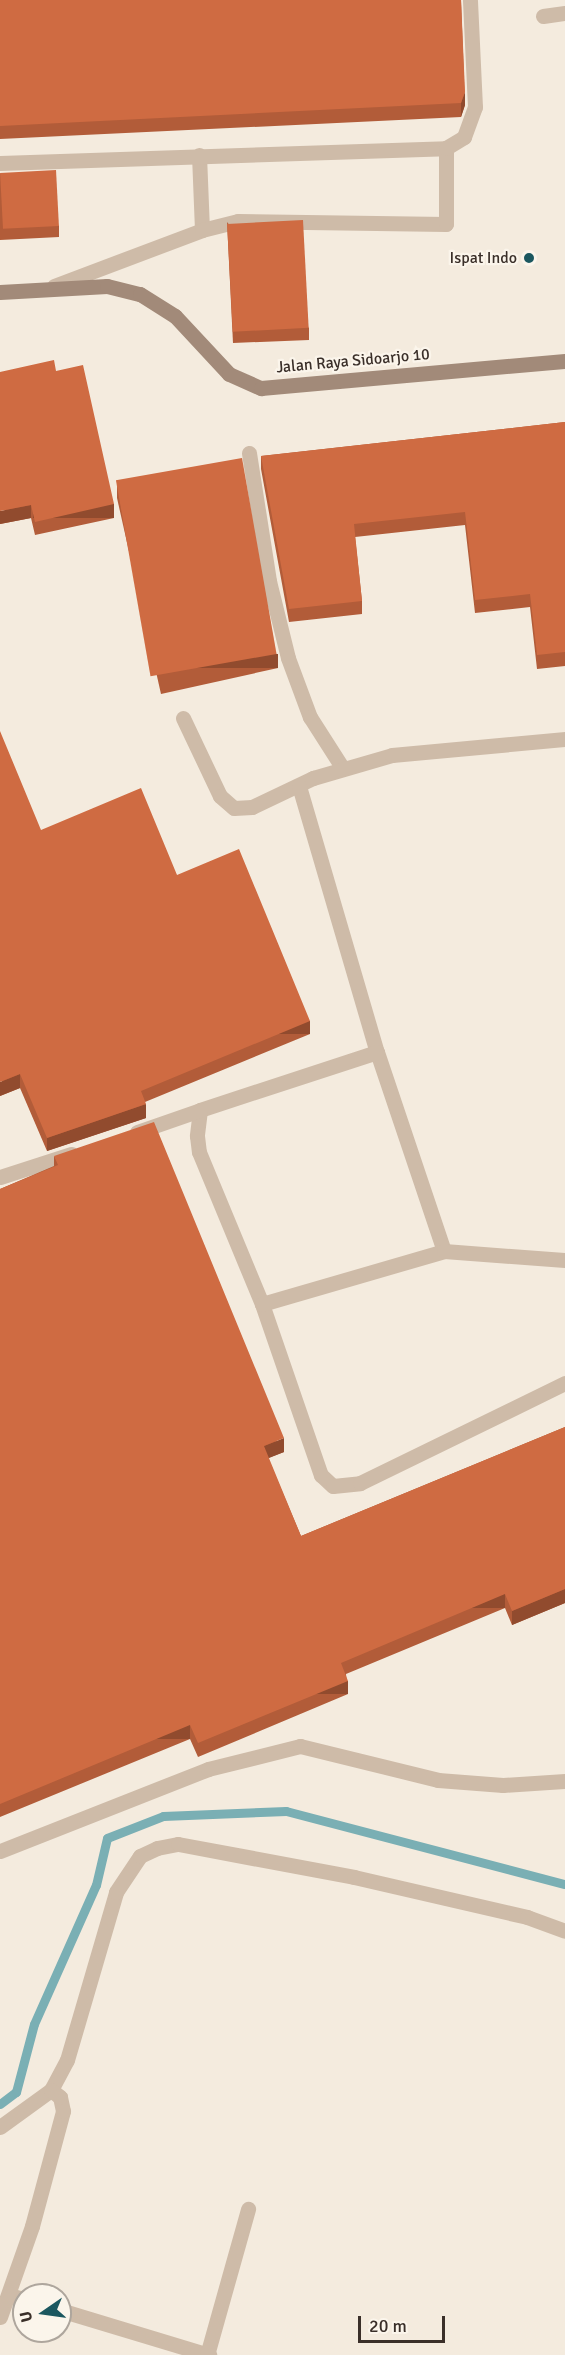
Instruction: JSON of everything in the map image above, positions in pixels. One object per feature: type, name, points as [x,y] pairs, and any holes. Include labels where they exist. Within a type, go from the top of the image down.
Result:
[{"type":"street","points":[[0,163],[446,148],[464,137],[475,107],[470,0]]},
{"type":"street","points":[[543,16],[565,13]]},
{"type":"street","points":[[51,288],[202,230],[238,221],[444,225],[449,221],[446,148]]},
{"type":"street","points":[[199,155],[202,230]]},
{"type":"street","name":"Jalan Raya Sidoarjo 10","points":[[0,292],[107,286],[140,294],[175,316],[229,374],[261,388],[565,360]]},
{"type":"street","points":[[249,453],[269,581],[288,658],[310,717],[342,768]]},
{"type":"street","points":[[183,718],[220,796],[234,808],[252,807],[342,768],[392,755],[565,739]]},
{"type":"street","points":[[299,786],[377,1052],[444,1251]]},
{"type":"street","points":[[123,1136],[377,1052]]},
{"type":"street","points":[[200,1110],[196,1136],[199,1152],[262,1304],[321,1475],[333,1486],[360,1483],[565,1383]]},
{"type":"street","points":[[0,1177],[90,1148]]},
{"type":"street","points":[[262,1304],[444,1251],[565,1260]]},
{"type":"street","points":[[0,1851],[208,1769],[300,1746],[438,1780],[503,1785],[565,1781]]},
{"type":"street","points":[[0,2127],[51,2090],[66,2060],[116,1892],[140,1856],[158,1848],[178,1844],[354,1877],[527,1917],[565,1931]]},
{"type":"street","points":[[20,2283],[63,2111],[60,2097],[51,2090]]},
{"type":"street","points":[[72,2314],[208,2355],[248,2208]]},
{"type":"street","points":[[0,2317],[12,2303]]},
{"type":"building","points":[[0,0],[461,0],[465,92],[461,103],[0,126]]},
{"type":"building","points":[[56,170],[59,226],[3,229],[0,173]]},
{"type":"building","points":[[303,220],[309,328],[233,332],[227,224]]},
{"type":"building","points":[[54,360],[56,371],[83,365],[114,504],[35,522],[31,505],[0,511],[0,372]]},
{"type":"building","points":[[565,422],[565,652],[537,655],[530,594],[475,600],[465,512],[354,524],[362,601],[289,609],[261,456]]},
{"type":"building","points":[[242,458],[277,654],[151,676],[116,480]]},
{"type":"building","points":[[0,731],[41,830],[141,788],[177,875],[239,849],[310,1021],[141,1091],[146,1104],[47,1138],[20,1074],[0,1082]]},
{"type":"building","points":[[154,1122],[284,1438],[264,1446],[301,1536],[565,1427],[565,1589],[512,1611],[505,1594],[341,1663],[348,1681],[198,1743],[190,1725],[0,1804],[0,1189],[58,1165],[54,1156]]},
{"type":"waterway","points":[[0,2104],[16,2092],[34,2024],[96,1885],[107,1838],[163,1816],[286,1811],[565,1884]]},
{"type":"place","name":"Ispat Indo","points":[[529,258]]}]
